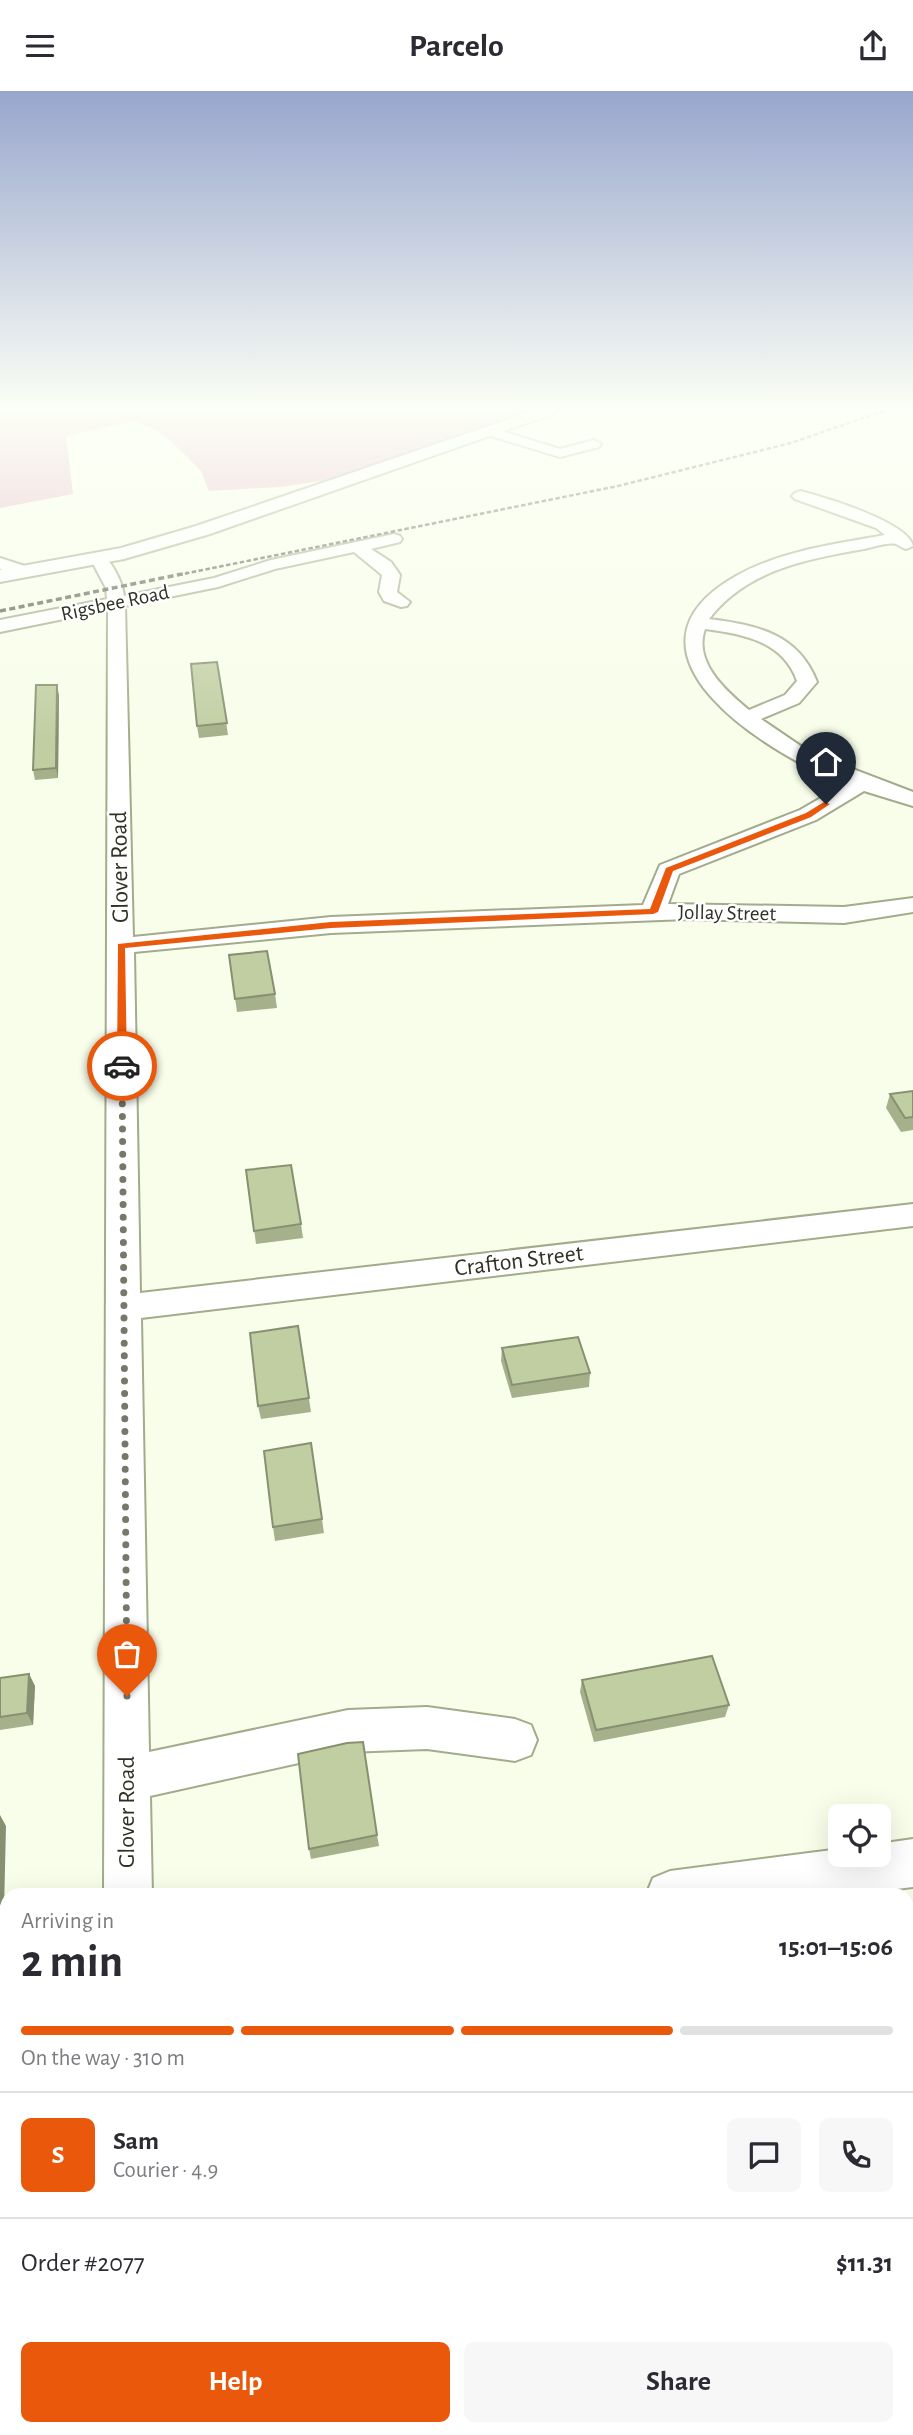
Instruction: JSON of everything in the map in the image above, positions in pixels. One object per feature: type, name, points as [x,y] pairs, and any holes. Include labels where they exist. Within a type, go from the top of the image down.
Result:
[{"type":"main road","points":[[0,576],[98,558],[237,519]]},
{"type":"street","points":[[866,519],[882,525],[906,544]]},
{"type":"street","name":"Rigsbee Road","points":[[0,626],[218,582],[271,565],[394,540]]},
{"type":"street","points":[[906,544],[829,551],[748,576],[713,601],[699,622],[692,642],[695,662],[706,682],[746,718],[803,758],[913,799]]},
{"type":"street","points":[[357,547],[385,566],[391,575],[388,591],[390,597],[401,602]]},
{"type":"street","name":"Glover Road","points":[[98,558],[113,585],[117,602],[128,1888]]},
{"type":"street","points":[[0,563],[25,572]]},
{"type":"street","points":[[699,622],[740,629],[769,638],[790,653],[805,672],[807,682],[792,699],[746,718]]},
{"type":"street","points":[[653,912],[669,870],[808,815],[863,782]]},
{"type":"street","name":"Jollay Street","points":[[121,946],[331,925],[653,912],[844,915],[913,905]]},
{"type":"street","name":"Crafton Street","points":[[125,1307],[913,1215]]},
{"type":"street","points":[[127,1779],[348,1731],[427,1728],[515,1740]]},
{"type":"street","points":[[723,1888],[913,1863]]},
{"type":"building","points":[[217,662],[227,723],[197,726],[191,664]]},
{"type":"building","points":[[36,685],[57,685],[56,768],[33,770]]},
{"type":"building","points":[[267,951],[275,994],[235,999],[229,955]]},
{"type":"building","points":[[913,1091],[913,1117],[905,1118],[890,1094]]},
{"type":"building","points":[[291,1165],[301,1224],[254,1231],[246,1170]]},
{"type":"building","points":[[298,1326],[309,1398],[258,1406],[250,1333]]},
{"type":"building","points":[[578,1337],[590,1373],[512,1385],[502,1348]]},
{"type":"building","points":[[311,1443],[322,1519],[273,1527],[264,1451]]},
{"type":"building","points":[[712,1656],[729,1705],[596,1730],[582,1680]]},
{"type":"building","points":[[29,1674],[27,1713],[0,1717],[0,1678]]},
{"type":"building","points":[[363,1742],[377,1835],[309,1849],[298,1754]]},
{"type":"railway","points":[[178,575],[453,519]]},
{"type":"railway","points":[[0,611],[187,573]]},
{"type":"way so far","points":[[122,1066],[127,1696]]},
{"type":"route","points":[[122,1066],[121,946],[331,925],[653,912],[669,870],[713,850],[808,815],[826,804]]}]
